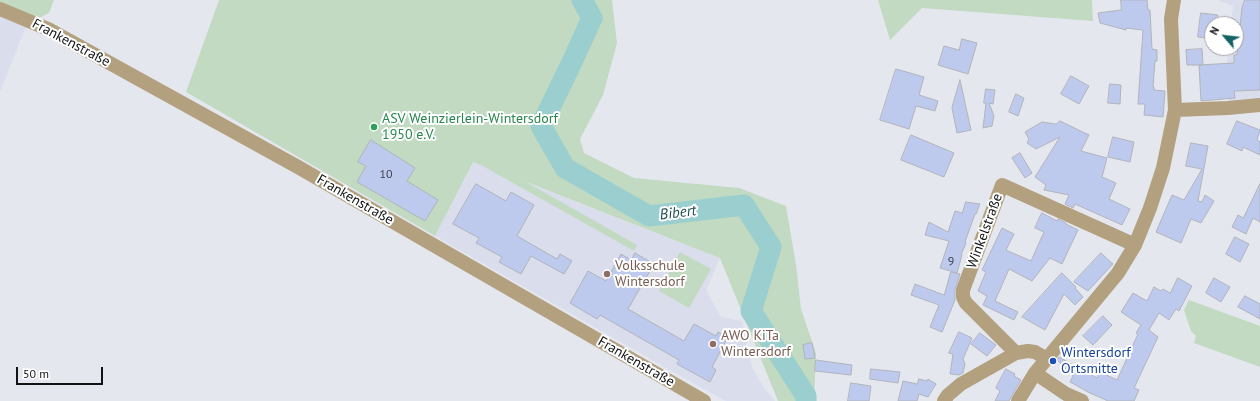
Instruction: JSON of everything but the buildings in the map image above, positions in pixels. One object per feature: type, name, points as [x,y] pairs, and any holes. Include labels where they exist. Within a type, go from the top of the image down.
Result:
[{"type":"street","points":[[1018,401],[1035,373],[1118,273],[1135,245],[1150,208],[1163,168],[1175,110],[1170,19],[1174,0]]},
{"type":"street","name":"Frankenstraße","points":[[0,9],[48,29],[298,167],[704,401]]},
{"type":"street","points":[[1175,110],[1260,106]]},
{"type":"street","name":"Winkelstraße","points":[[1016,353],[966,303],[963,297],[963,290],[1002,185],[1135,245]]},
{"type":"street","points":[[944,401],[948,395],[961,384],[1016,353],[1028,351],[1035,352],[1047,359]]},
{"type":"street","points":[[1035,373],[1066,394],[1082,401]]},
{"type":"shaded area","points":[[1217,0],[1260,0],[1260,101],[1229,105],[1228,56],[1244,56],[1244,16],[1232,16],[1233,6]]},
{"type":"shaded area","points":[[0,13],[27,24],[0,92]]},
{"type":"shaded area","name":"Volksschule Wintersdorf","points":[[473,162],[720,258],[706,290],[721,317],[742,321],[752,367],[764,388],[775,401],[726,401],[435,236]]},
{"type":"green space","points":[[0,0],[54,0],[49,13],[27,24],[0,13]]},
{"type":"green space","points":[[219,0],[612,0],[617,43],[603,95],[580,139],[584,153],[634,178],[739,188],[786,206],[796,265],[801,309],[816,353],[814,401],[778,401],[720,258],[526,182],[637,245],[634,251],[481,165],[473,162],[435,236],[186,92]]},
{"type":"green space","points":[[878,0],[1092,0],[1093,21],[922,8],[890,40]]},
{"type":"green space","points":[[680,252],[711,269],[689,308],[659,291]]},
{"type":"green space","points":[[1189,300],[1260,326],[1260,367],[1194,343],[1196,336],[1191,331],[1184,310]]},
{"type":"waterway","name":"Bibert","points":[[582,0],[592,18],[541,126],[565,168],[649,216],[744,205],[771,247],[751,311],[806,396],[806,401]]},
{"type":"place","name":"ASV Weinzierlein-Wintersdorf 1950 e.V.","points":[[374,127]]},
{"type":"place","name":"Volksschule Wintersdorf","points":[[607,274]]},
{"type":"place","name":"AWO KiTa Wintersdorf","points":[[713,344]]},
{"type":"place","name":"Wintersdorf Ortsmitte","points":[[1053,361]]}]
